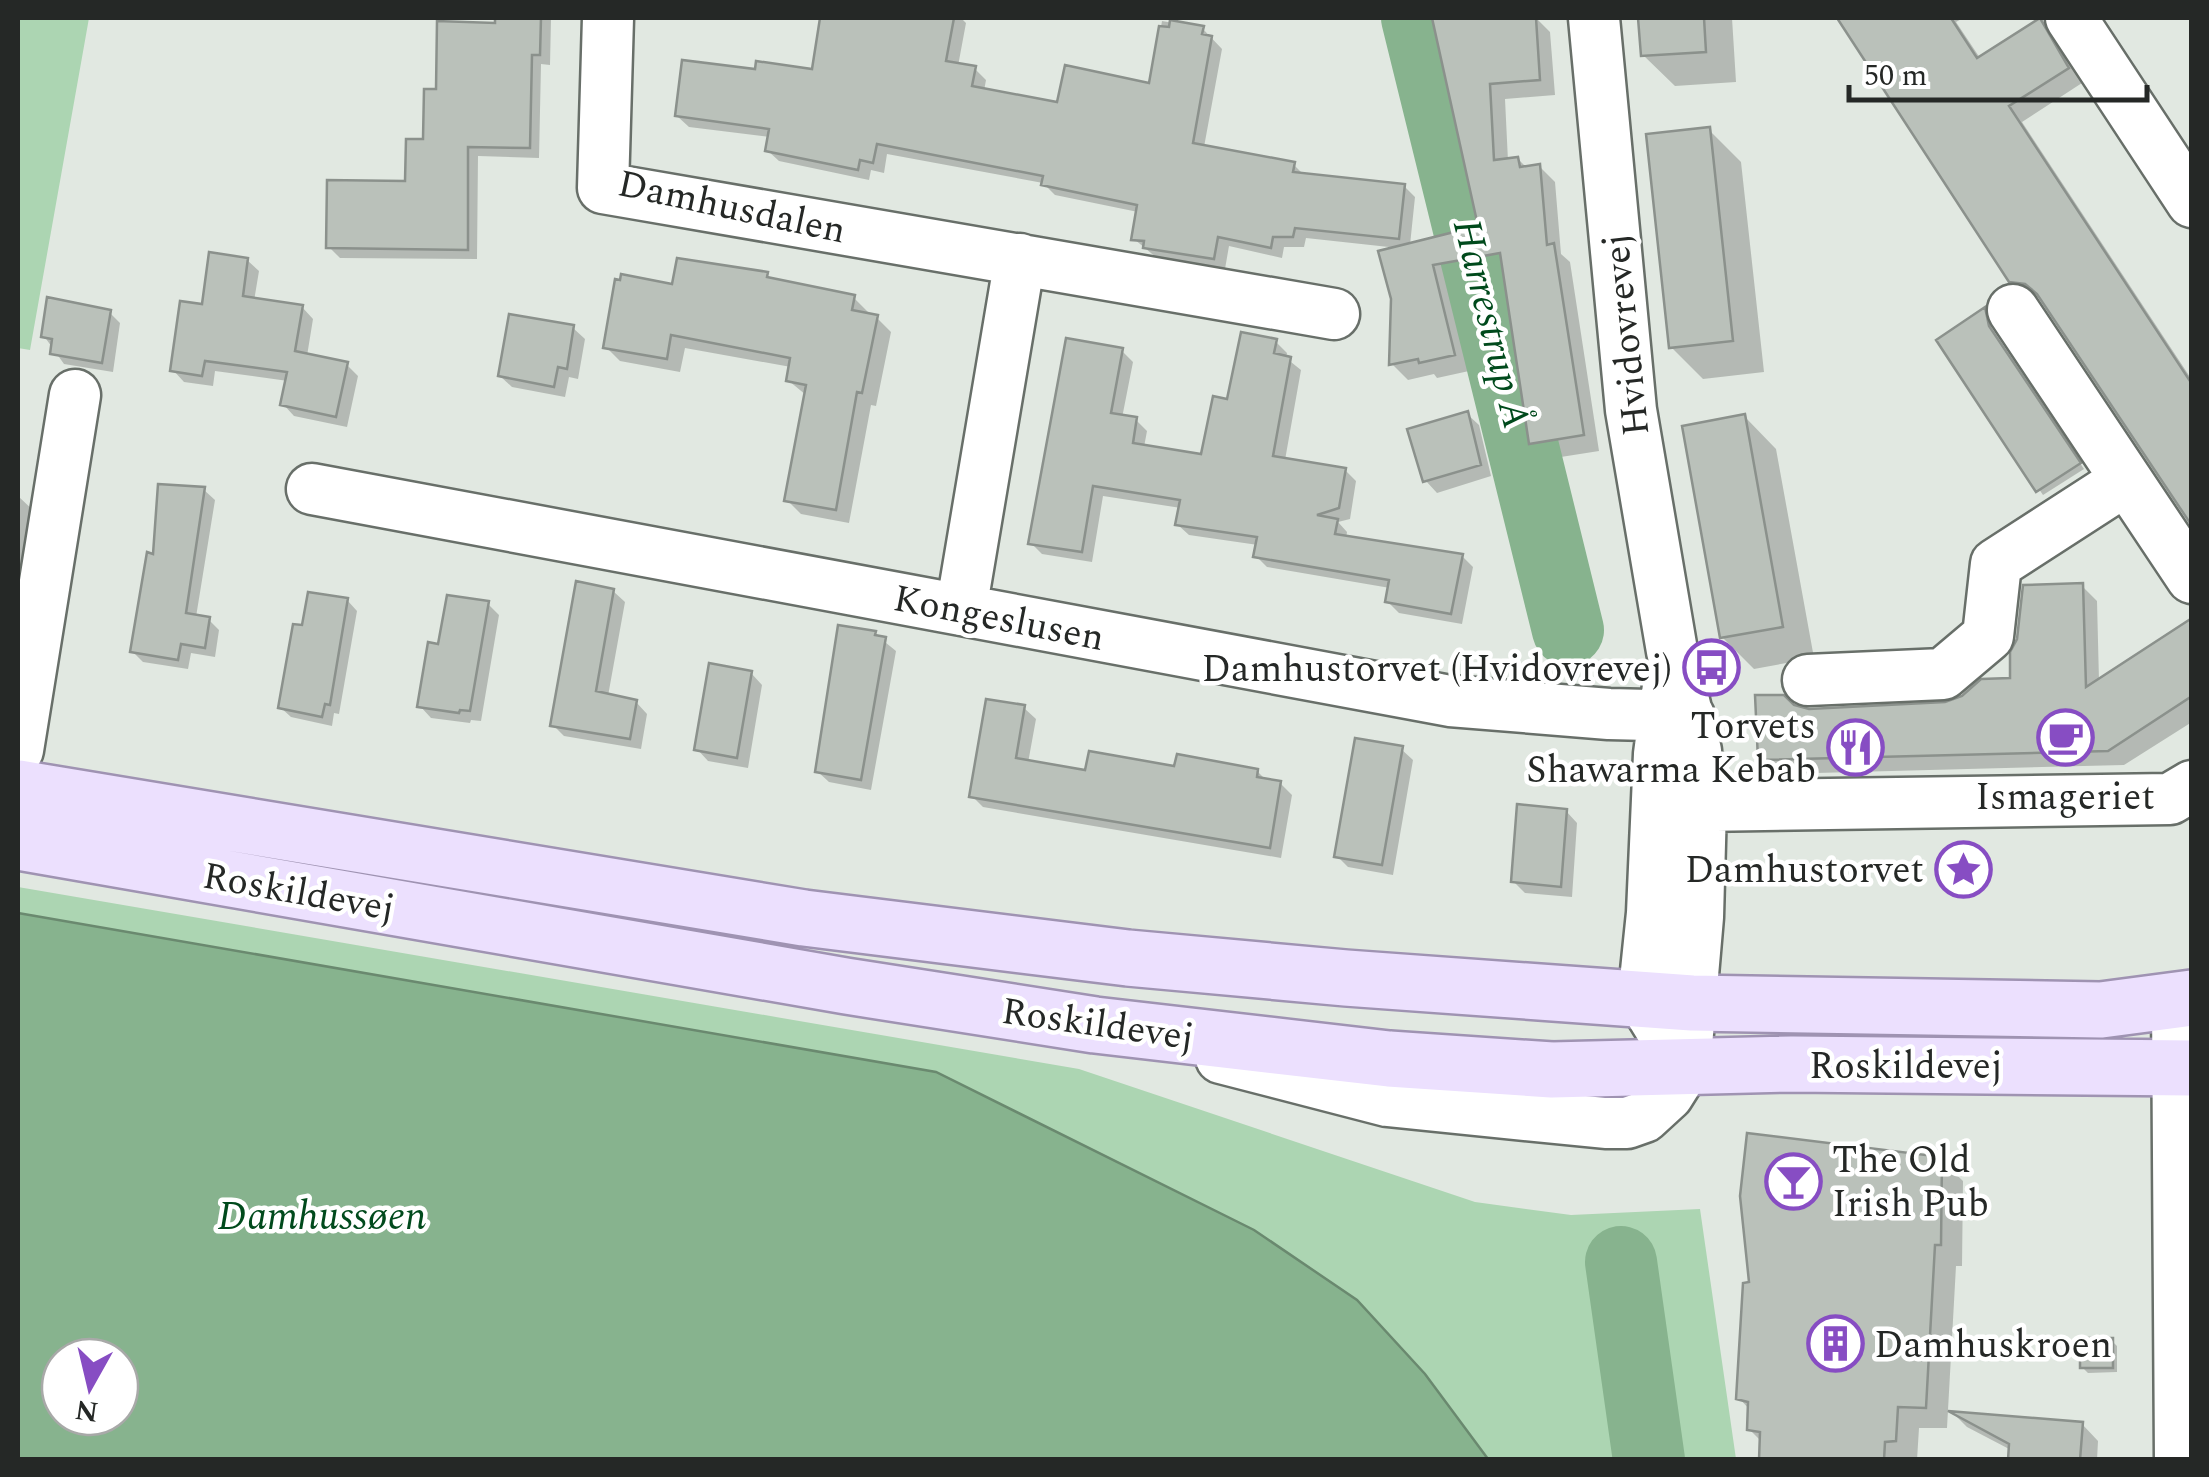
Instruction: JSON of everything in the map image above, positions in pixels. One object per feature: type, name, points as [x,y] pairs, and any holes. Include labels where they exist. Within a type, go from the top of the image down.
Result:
[{"type":"main road","name":"Roskildevej","points":[[18,788],[804,918],[1093,954],[1668,1002],[2084,1010],[2184,999]]},
{"type":"main road","name":"Roskildevej","points":[[18,842],[846,986],[1095,1025],[1389,1059],[1552,1070],[1828,1064],[2186,1068]]},
{"type":"street","name":"Damhusdalen","points":[[608,18],[603,188],[1334,314]]},
{"type":"street","name":"Hvidovrevej","points":[[1594,18],[1631,410],[1672,651],[1677,716],[1668,1002]]},
{"type":"street","points":[[2071,18],[2192,202]]},
{"type":"street","points":[[961,610],[1020,260]]},
{"type":"street","points":[[2013,310],[2192,578]]},
{"type":"street","points":[[18,750],[75,395]]},
{"type":"street","points":[[1808,680],[1943,674],[1988,636],[1996,564],[2126,480]]},
{"type":"street","name":"Kongeslusen","points":[[312,489],[1450,701],[1677,716]]},
{"type":"street","name":"Hvidovrevej","points":[[1668,1002],[1702,806],[1677,716]]},
{"type":"street","points":[[1702,806],[2170,798],[2192,786]]},
{"type":"street","points":[[2180,1460],[2185,1323],[2184,999]]},
{"type":"street","points":[[1668,1002],[1685,1068]]},
{"type":"shaded area","points":[[18,18],[89,18],[30,350],[18,348]]},
{"type":"shaded area","points":[[18,887],[1079,1069],[1475,1202],[1571,1215],[1700,1209],[1736,1459],[1488,1459],[1425,1374],[1357,1300],[1254,1230],[18,913]]},
{"type":"water","name":"Damhussøen","points":[[18,913],[936,1072],[1254,1230],[1357,1300],[1425,1374],[1488,1459],[18,1459]]},
{"type":"building","points":[[495,18],[541,18],[540,55],[532,55],[530,148],[468,147],[468,250],[326,248],[327,180],[405,181],[406,139],[423,139],[424,89],[436,89],[437,21],[495,23]]},
{"type":"building","points":[[820,18],[954,18],[946,61],[976,66],[972,86],[1057,102],[1065,65],[1149,83],[1159,26],[1169,27],[1170,20],[1204,26],[1202,34],[1212,36],[1193,143],[1295,162],[1293,172],[1405,184],[1399,239],[1295,228],[1293,237],[1273,237],[1271,248],[1218,237],[1214,259],[1143,248],[1144,241],[1131,240],[1137,205],[1041,185],[1043,176],[877,144],[873,163],[860,160],[858,170],[765,151],[769,129],[675,116],[682,60],[755,69],[756,61],[812,69]]},
{"type":"building","points":[[1432,18],[1536,18],[1540,80],[1490,84],[1494,160],[1518,157],[1520,167],[1540,164],[1547,245],[1554,243],[1584,435],[1529,444],[1500,253],[1433,265],[1455,355],[1389,365],[1391,299],[1378,251],[1478,226]]},
{"type":"building","points":[[1638,18],[1704,18],[1706,52],[1641,56]]},
{"type":"building","points":[[1837,18],[1951,18],[1977,58],[2040,18],[2069,68],[2009,106],[2192,384],[2192,526],[2037,294],[2025,284],[2009,282]]},
{"type":"building","points":[[1710,127],[1733,341],[1669,348],[1646,134]]},
{"type":"building","points":[[209,252],[248,258],[243,296],[303,305],[295,351],[348,362],[336,417],[280,405],[287,372],[205,361],[202,376],[170,371],[180,301],[202,304]]},
{"type":"building","points":[[677,258],[768,272],[767,277],[855,295],[852,310],[878,315],[862,393],[857,392],[836,510],[784,501],[806,385],[786,381],[790,358],[671,335],[667,359],[603,348],[615,279],[620,280],[621,274],[672,284]]},
{"type":"building","points":[[47,297],[111,310],[102,363],[50,354],[52,339],[41,337]]},
{"type":"building","points":[[1985,307],[1989,326],[2081,463],[2036,492],[1936,340]]},
{"type":"building","points":[[509,314],[574,325],[567,369],[558,367],[554,387],[498,376]]},
{"type":"building","points":[[1241,332],[1277,339],[1274,353],[1291,357],[1273,456],[1346,468],[1339,508],[1317,515],[1338,519],[1335,534],[1463,554],[1451,614],[1385,602],[1389,580],[1253,557],[1257,537],[1175,525],[1180,500],[1093,486],[1082,552],[1028,544],[1066,338],[1123,348],[1111,413],[1137,417],[1133,443],[1201,454],[1213,396],[1227,399]]},
{"type":"building","points":[[1468,411],[1481,465],[1423,482],[1407,429]]},
{"type":"building","points":[[1745,414],[1783,627],[1720,638],[1682,426]]},
{"type":"building","points":[[158,484],[205,487],[186,613],[210,617],[205,648],[181,644],[178,660],[130,652],[147,552],[153,554]]},
{"type":"building","points":[[576,581],[614,589],[596,691],[637,700],[630,739],[550,726]]},
{"type":"building","points":[[2083,583],[2086,687],[2192,618],[2192,696],[2108,751],[1758,760],[1755,695],[1784,695],[1794,705],[1809,709],[1945,702],[1962,696],[1981,679],[2010,678],[2010,652],[2017,639],[2023,585]]},
{"type":"building","points":[[308,592],[348,598],[330,705],[325,704],[322,717],[278,708],[293,624],[302,625]]},
{"type":"building","points":[[447,595],[489,601],[470,711],[459,713],[417,707],[428,642],[438,644]]},
{"type":"building","points":[[838,625],[876,631],[875,635],[886,637],[861,780],[815,772]]},
{"type":"building","points":[[709,663],[752,671],[737,758],[694,750]]},
{"type":"building","points":[[986,699],[1025,705],[1016,758],[1085,770],[1089,751],[1174,766],[1177,754],[1258,769],[1257,777],[1281,781],[1270,848],[969,797]]},
{"type":"building","points":[[1355,738],[1403,746],[1382,865],[1334,857]]},
{"type":"building","points":[[1517,804],[1567,809],[1561,887],[1511,882]]},
{"type":"building","name":"Damhuskroen","points":[[1747,1133],[1942,1157],[1941,1245],[1935,1245],[1926,1408],[1898,1407],[1896,1441],[1885,1442],[1884,1460],[1759,1460],[1760,1432],[1747,1430],[1748,1402],[1736,1399],[1743,1283],[1749,1282],[1740,1196]]},
{"type":"building","points":[[2080,1338],[2113,1338],[2113,1368],[2080,1368]]},
{"type":"building","points":[[1948,1411],[2083,1422],[2080,1460],[2008,1460],[2009,1444]]},
{"type":"waterway","name":"Harrestrup Å","points":[[1417,18],[1568,630]]},
{"type":"waterway","name":"Harrestrup Å","points":[[1621,1262],[1649,1460]]},
{"type":"place","name":"Damhustorvet (Hvidovrevej)","points":[[1711,668]]},
{"type":"place","name":"Ismageriet","points":[[2065,738]]},
{"type":"place","name":"Torvets Shawarma Kebab","points":[[1855,747]]},
{"type":"place","name":"Damhustorvet","points":[[1963,869]]},
{"type":"place","name":"The Old Irish Pub","points":[[1793,1181]]},
{"type":"place","name":"Damhuskroen","points":[[1835,1344]]}]
